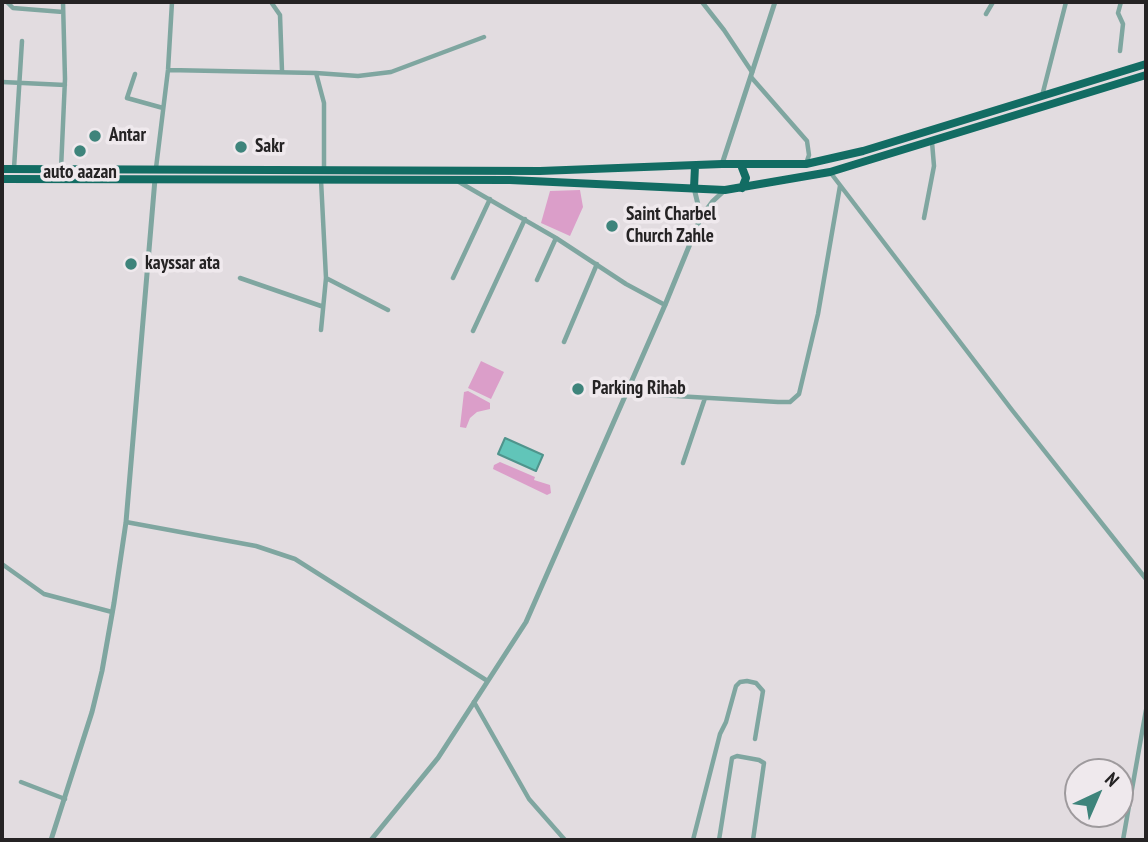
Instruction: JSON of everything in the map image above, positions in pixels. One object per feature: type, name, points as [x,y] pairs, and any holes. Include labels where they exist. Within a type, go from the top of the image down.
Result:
[{"type":"highway","points":[[2,169],[540,171],[722,164],[806,164],[863,151],[1146,64]]},
{"type":"highway","points":[[2,179],[534,180],[725,190],[830,172],[1146,75]]},
{"type":"highway","points":[[741,165],[746,178],[742,188]]},
{"type":"highway","points":[[694,188],[695,166]]},
{"type":"street","points":[[7,2],[13,8],[63,12]]},
{"type":"street","points":[[61,170],[65,85],[63,2]]},
{"type":"street","points":[[156,168],[172,2]]},
{"type":"street","points":[[271,2],[280,15],[282,71]]},
{"type":"street","points":[[702,2],[724,30],[751,74],[807,141],[809,155],[806,164]]},
{"type":"street","points":[[722,164],[775,2]]},
{"type":"street","points":[[986,14],[993,2]]},
{"type":"street","points":[[1042,97],[1066,2]]},
{"type":"street","points":[[1120,51],[1123,24],[1118,13],[1121,2]]},
{"type":"street","points":[[167,70],[282,71],[358,76],[391,72],[484,37]]},
{"type":"street","points":[[14,169],[22,41]]},
{"type":"street","points":[[316,73],[324,103],[324,169]]},
{"type":"street","points":[[135,74],[127,98],[163,108]]},
{"type":"street","points":[[2,82],[65,85]]},
{"type":"street","points":[[924,218],[934,166],[932,142]]},
{"type":"street","points":[[830,172],[1012,410],[1146,579]]},
{"type":"street","points":[[51,840],[92,712],[112,612],[126,522],[155,179]]},
{"type":"street","points":[[321,180],[326,278],[321,330]]},
{"type":"street","points":[[455,180],[556,238],[626,285],[666,305]]},
{"type":"street","points":[[628,389],[659,395],[790,402],[799,394],[818,314],[840,186]]},
{"type":"street","points":[[694,188],[701,217]]},
{"type":"street","points":[[371,840],[438,758],[526,622],[666,305],[701,217],[712,201],[725,190]]},
{"type":"street","points":[[453,278],[490,199]]},
{"type":"street","points":[[473,331],[525,219]]},
{"type":"street","points":[[537,280],[556,238]]},
{"type":"street","points":[[564,342],[597,264]]},
{"type":"street","points":[[240,278],[322,306]]},
{"type":"street","points":[[326,278],[388,310]]},
{"type":"street","points":[[683,463],[705,398]]},
{"type":"street","points":[[126,522],[256,546],[295,559],[486,680]]},
{"type":"street","points":[[2,564],[44,594],[112,612]]},
{"type":"street","points":[[693,840],[719,734],[726,722],[736,686],[740,682],[756,683],[763,691],[755,739]]},
{"type":"street","points":[[474,702],[529,799],[565,840]]},
{"type":"street","points":[[1123,840],[1146,710]]},
{"type":"street","points":[[719,840],[732,758],[737,756],[764,763],[754,840]]},
{"type":"street","points":[[21,782],[66,799]]},
{"type":"shaded area","points":[[580,190],[583,207],[570,236],[541,223],[550,191]]},
{"type":"shaded area","points":[[481,361],[504,372],[491,399],[468,388]]},
{"type":"shaded area","points":[[468,391],[490,403],[490,409],[477,412],[470,418],[466,428],[460,427],[464,392]]},
{"type":"shaded area","points":[[505,438],[543,455],[536,471],[498,454]]},
{"type":"shaded area","points":[[500,462],[535,477],[534,480],[550,485],[551,493],[547,495],[493,469],[494,465]]},
{"type":"place","name":"Antar","points":[[95,136]]},
{"type":"place","name":"Sakr","points":[[241,147]]},
{"type":"place","name":"auto aazan","points":[[80,151]]},
{"type":"place","name":"Saint Charbel Church Zahle","points":[[612,226]]},
{"type":"place","name":"kayssar ata","points":[[131,264]]},
{"type":"place","name":"Parking Rihab","points":[[578,389]]}]
